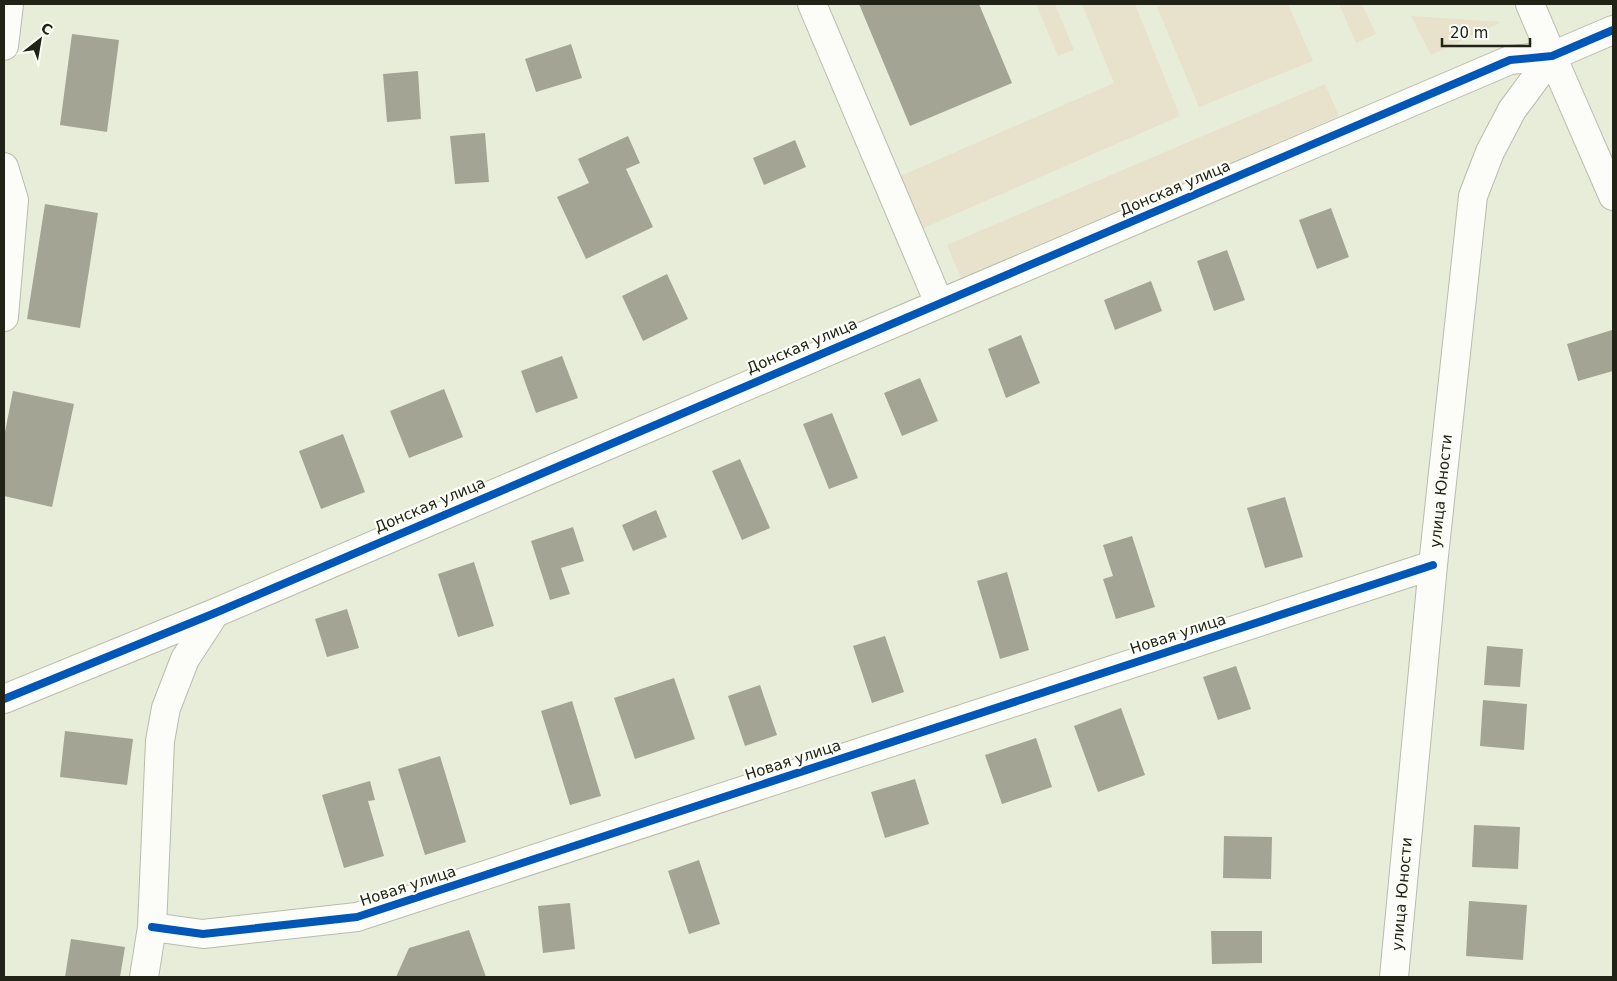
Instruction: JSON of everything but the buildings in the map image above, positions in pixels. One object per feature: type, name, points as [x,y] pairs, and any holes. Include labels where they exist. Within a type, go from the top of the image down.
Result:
[{"type":"street","points":[[4,46],[9,4]]},
{"type":"street","points":[[812,4],[939,303]]},
{"type":"street","points":[[1530,4],[1613,196]]},
{"type":"street","name":"Донская улица","points":[[4,698],[215,613],[1510,60],[1552,56],[1613,30]]},
{"type":"street","name":"улица Юности","points":[[1394,977],[1433,565],[1473,196],[1490,152],[1512,110],[1552,56]]},
{"type":"street","points":[[4,166],[14,200],[4,317]]},
{"type":"street","name":"Новая улица","points":[[152,927],[203,934],[357,917],[1433,565]]},
{"type":"street","points":[[144,977],[152,927],[160,741],[166,708],[185,659],[215,613]]},
{"type":"shaded area","points":[[1036,4],[1055,4],[1074,50],[1058,56]]},
{"type":"shaded area","points":[[1082,4],[1135,4],[1180,116],[919,230],[896,178],[1114,83]]},
{"type":"shaded area","points":[[1165,4],[1288,4],[1313,61],[1199,107],[1157,7]]},
{"type":"shaded area","points":[[1339,4],[1362,4],[1376,34],[1356,43]]},
{"type":"shaded area","points":[[1411,16],[1501,22],[1431,55]]},
{"type":"shaded area","points":[[1325,84],[1339,116],[961,278],[947,245]]},
{"type":"cycle path","points":[[4,699],[215,613],[1510,60],[1552,56],[1613,30]]},
{"type":"cycle path","points":[[152,927],[203,934],[357,917],[1433,565]]}]
